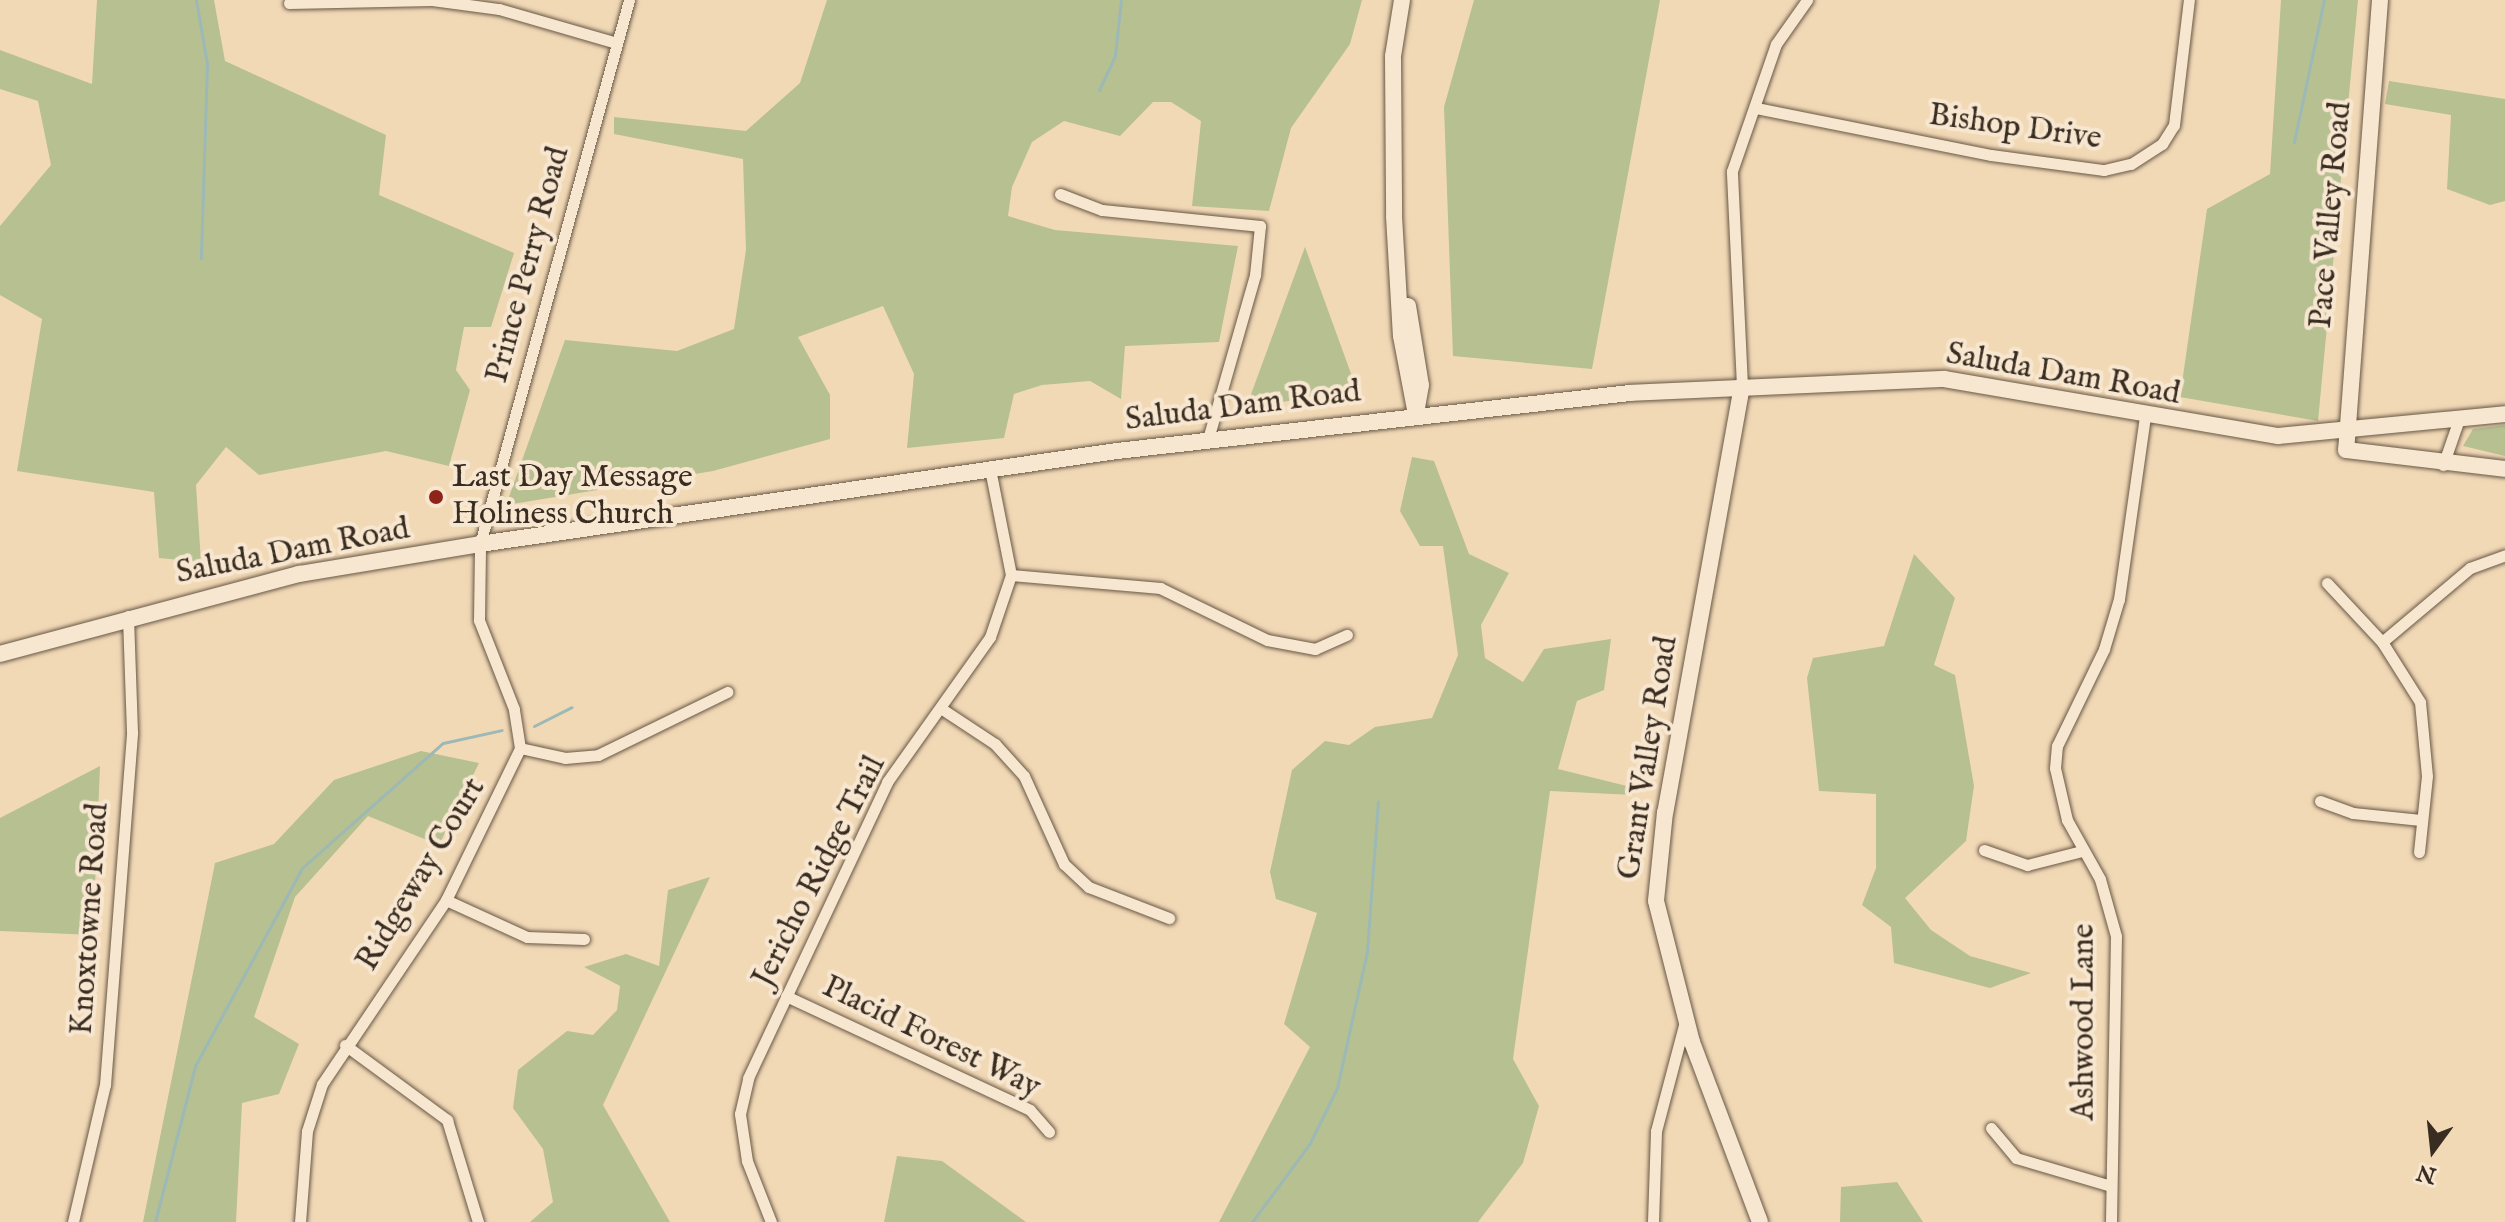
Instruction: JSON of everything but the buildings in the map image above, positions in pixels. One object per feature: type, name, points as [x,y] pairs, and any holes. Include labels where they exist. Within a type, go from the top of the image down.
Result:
[{"type":"street","points":[[289,3],[432,0],[512,12],[617,43]]},
{"type":"street","name":"Prince Perry Road","points":[[480,544],[629,0]]},
{"type":"street","points":[[1402,0],[1392,123],[1399,274],[1421,385],[1416,415]]},
{"type":"street","name":"Bishop Drive","points":[[1756,108],[1991,155],[2104,170],[2131,164],[2162,144],[2174,125],[2189,0]]},
{"type":"street","name":"Pace Valley Road","points":[[2344,435],[2380,0]]},
{"type":"street","points":[[1742,386],[1732,171],[1776,44],[1798,3]]},
{"type":"street","points":[[1060,194],[1102,210],[1260,226],[1255,275],[1208,439]]},
{"type":"street","name":"Saluda Dam Road","points":[[0,654],[128,616],[299,574],[480,544],[990,469],[1416,415],[1742,386],[1944,379],[2145,417],[2269,436],[2344,435],[2505,414]]},
{"type":"street","name":"Grant Valley Road","points":[[1742,386],[1656,883],[1659,927],[1686,1021],[1760,1222]]},
{"type":"street","name":"Ashwood Lane","points":[[2111,1222],[2116,936],[2100,879],[2082,851],[2061,799],[2057,746],[2104,649],[2119,599],[2145,417]]},
{"type":"street","points":[[2444,466],[2459,419]]},
{"type":"street","points":[[2344,435],[2346,450],[2355,455],[2444,466],[2505,469]]},
{"type":"street","name":"Jericho Ridge Trail","points":[[771,1222],[747,1161],[740,1114],[748,1078],[887,782],[942,709],[990,637],[1011,575],[990,469]]},
{"type":"street","points":[[480,544],[479,620],[514,709],[520,748],[565,758],[598,755],[727,692]]},
{"type":"street","points":[[2382,642],[2470,568],[2505,555]]},
{"type":"street","points":[[1011,575],[1160,588],[1267,640],[1315,649],[1347,635]]},
{"type":"street","points":[[2327,583],[2382,642],[2420,702],[2427,776],[2419,852]]},
{"type":"street","name":"Knoxtowne Road","points":[[73,1222],[105,1085],[132,732],[128,616]]},
{"type":"street","points":[[942,709],[995,744],[1024,776],[1064,864],[1089,887],[1169,918]]},
{"type":"street","name":"Ridgeway Court","points":[[300,1222],[307,1131],[322,1084],[345,1045],[446,900],[520,748]]},
{"type":"street","points":[[2320,801],[2353,813],[2421,820]]},
{"type":"street","points":[[1984,850],[2027,865],[2082,851]]},
{"type":"street","points":[[446,900],[527,937],[584,939]]},
{"type":"street","name":"Placid Forest Way","points":[[786,996],[1030,1110],[1049,1132]]},
{"type":"street","points":[[1653,1222],[1656,1131],[1686,1021]]},
{"type":"street","points":[[345,1045],[447,1120],[478,1222]]},
{"type":"street","points":[[1991,1128],[2016,1158],[2111,1186]]},
{"type":"green space","points":[[97,0],[214,0],[225,61],[386,135],[379,195],[514,253],[491,327],[464,327],[456,370],[470,390],[449,466],[386,451],[259,475],[226,447],[196,485],[201,562],[159,558],[154,492],[17,471],[42,319],[0,295],[0,226],[51,165],[38,101],[0,89],[0,50],[92,84]]},
{"type":"green space","points":[[827,0],[1362,0],[1350,44],[1291,128],[1269,211],[1192,206],[1201,121],[1171,102],[1153,102],[1120,136],[1064,121],[1032,142],[1012,187],[1008,216],[1055,230],[1238,246],[1219,342],[1125,346],[1121,399],[1090,381],[1042,385],[1014,394],[1004,438],[907,448],[914,374],[883,306],[798,337],[830,395],[830,439],[713,471],[506,505],[565,340],[677,351],[734,329],[746,250],[743,159],[614,134],[614,117],[746,131],[800,83]]},
{"type":"green space","points":[[1474,0],[1660,0],[1592,369],[1453,356],[1444,107]]},
{"type":"green space","points":[[2281,0],[2358,0],[2318,421],[2180,397],[2207,209],[2270,174]]},
{"type":"green space","points":[[2389,81],[2505,99],[2505,201],[2490,205],[2447,189],[2451,115],[2385,104]]},
{"type":"green space","points":[[1305,247],[1357,390],[1246,408]]},
{"type":"green space","points":[[2505,425],[2505,456],[2463,446],[2473,429]]},
{"type":"green space","points":[[1412,457],[1434,461],[1469,554],[1509,573],[1481,625],[1485,658],[1523,682],[1544,649],[1611,639],[1604,690],[1577,701],[1558,769],[1631,787],[1634,795],[1550,791],[1513,1059],[1539,1106],[1523,1163],[1478,1222],[1219,1222],[1310,1047],[1284,1024],[1317,913],[1276,899],[1270,872],[1292,770],[1325,741],[1349,745],[1375,727],[1432,718],[1458,655],[1443,546],[1420,546],[1400,511]]},
{"type":"green space","points":[[1914,554],[1955,598],[1934,665],[1955,675],[1974,786],[1966,841],[1905,898],[1931,930],[1970,956],[2031,973],[1990,988],[1894,963],[1891,927],[1862,905],[1876,868],[1876,794],[1819,791],[1807,678],[1813,658],[1884,646]]},
{"type":"green space","points":[[421,751],[479,763],[439,845],[368,816],[295,897],[254,1017],[299,1044],[279,1094],[242,1103],[236,1222],[143,1222],[215,863],[274,844],[334,780]]},
{"type":"green space","points":[[100,766],[93,935],[0,931],[0,818]]},
{"type":"green space","points":[[710,877],[603,1105],[670,1222],[530,1222],[553,1202],[543,1149],[513,1108],[518,1070],[567,1031],[593,1035],[617,1010],[620,986],[584,967],[626,954],[659,966],[668,890]]},
{"type":"green space","points":[[897,1156],[942,1161],[1026,1222],[884,1222]]},
{"type":"green space","points":[[1897,1182],[1923,1222],[1840,1222],[1841,1187]]},
{"type":"waterway","points":[[196,0],[207,64],[201,258]]},
{"type":"waterway","points":[[1099,90],[1115,55],[1121,0]]},
{"type":"waterway","points":[[2294,142],[2324,0]]},
{"type":"waterway","points":[[534,726],[572,707]]},
{"type":"waterway","points":[[155,1222],[195,1066],[302,868],[443,743],[502,730]]},
{"type":"waterway","points":[[1252,1222],[1310,1143],[1337,1088],[1367,951],[1378,801]]},
{"type":"place","name":"Last Day Message Holiness Church","points":[[436,497]]}]
